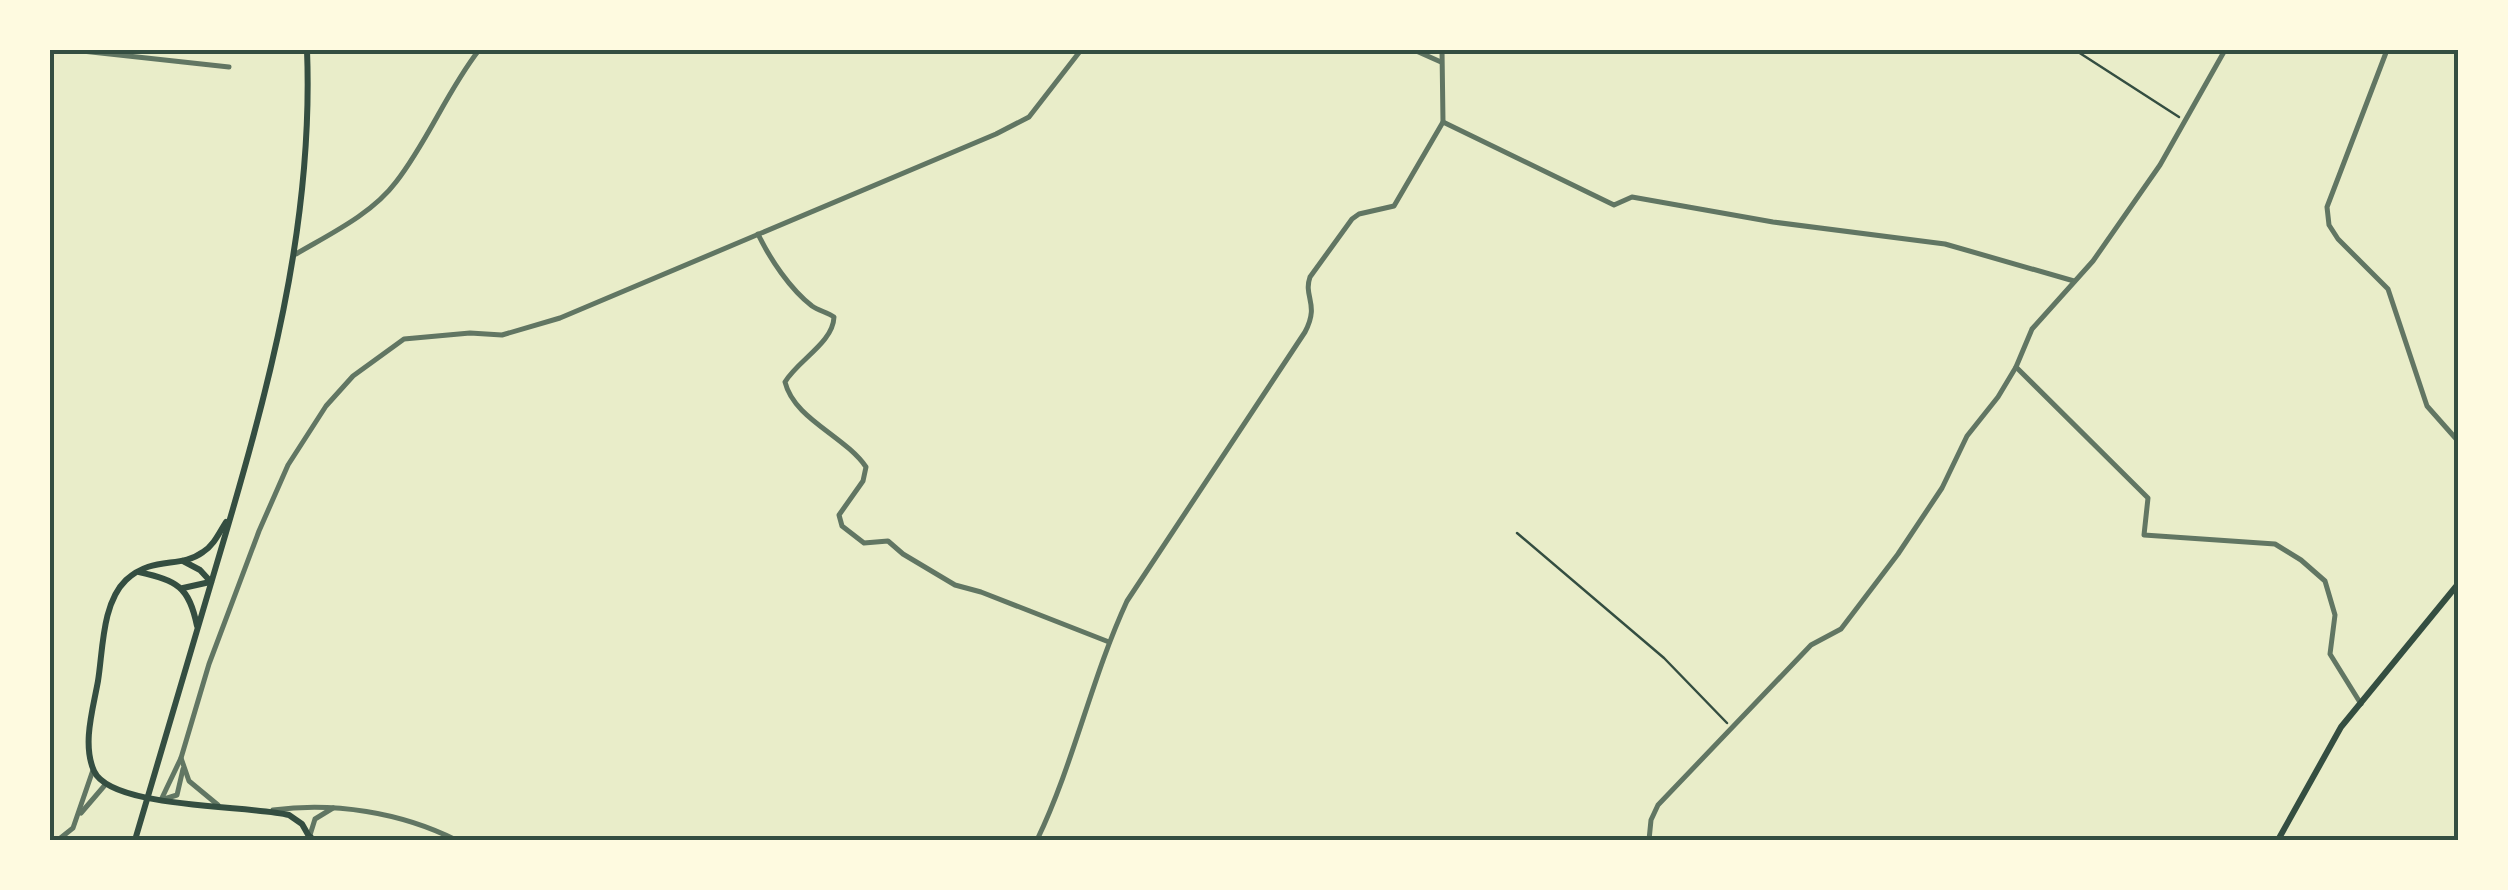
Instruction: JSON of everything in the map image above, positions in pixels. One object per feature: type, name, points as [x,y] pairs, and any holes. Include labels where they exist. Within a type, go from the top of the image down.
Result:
[{"type":"main road","points":[[135,840],[274,364],[296,254],[306,152],[307,50]]},
{"type":"main road","points":[[232,512],[201,554],[154,562],[120,586],[108,615],[89,737],[93,770],[105,785],[118,792],[290,815],[302,824],[310,839]]},
{"type":"main road","points":[[182,560],[211,582]]},
{"type":"main road","points":[[138,572],[167,579],[182,588],[193,606],[198,627]]},
{"type":"main road","points":[[182,588],[211,582]]},
{"type":"main road","points":[[2278,840],[2340,727],[2458,584]]},
{"type":"street","points":[[73,50],[229,67]]},
{"type":"street","points":[[296,254],[363,213],[397,181],[462,71],[479,50]]},
{"type":"street","points":[[161,800],[176,795],[209,664],[288,466],[326,406],[352,376],[404,339],[521,332],[996,134],[1029,117],[1081,50]]},
{"type":"street","points":[[1414,50],[1441,62]]},
{"type":"street","points":[[1037,840],[1072,754],[1109,642],[1147,566],[1210,480],[1305,332],[1314,307],[1308,288],[1310,277],[1352,219],[1394,206],[1443,122],[1442,50]]},
{"type":"street","points":[[1650,840],[1651,820],[1658,805],[1811,645],[1841,629],[1852,616],[1942,488],[1967,436],[2016,367],[2032,329],[2093,261],[2160,165],[2226,50]]},
{"type":"street","points":[[2387,50],[2327,207],[2328,224],[2388,290],[2426,406],[2458,442]]},
{"type":"street","points":[[1443,122],[1614,205],[1632,197],[1774,222],[1945,244],[2074,281]]},
{"type":"street","points":[[758,234],[774,262],[801,295],[814,309],[834,317],[824,339],[785,382],[796,403],[866,467],[863,481],[839,515],[842,526],[864,543],[888,541],[955,586],[981,592],[1109,642]]},
{"type":"street","points":[[2016,367],[2148,498],[2144,535],[2275,544],[2325,580],[2334,615],[2330,654],[2360,704]]},
{"type":"street","points":[[161,800],[182,762]]},
{"type":"street","points":[[182,762],[195,788],[221,807]]},
{"type":"street","points":[[80,815],[93,770]]},
{"type":"street","points":[[58,840],[73,828],[105,785]]},
{"type":"street","points":[[270,810],[320,805],[370,813],[456,840]]},
{"type":"street","points":[[310,839],[315,819],[335,808]]},
{"type":"street","points":[[2270,840],[2283,830]]},
{"type":"path","points":[[2075,50],[2185,120]]},
{"type":"path","points":[[1517,533],[1664,658],[1732,728]]}]
